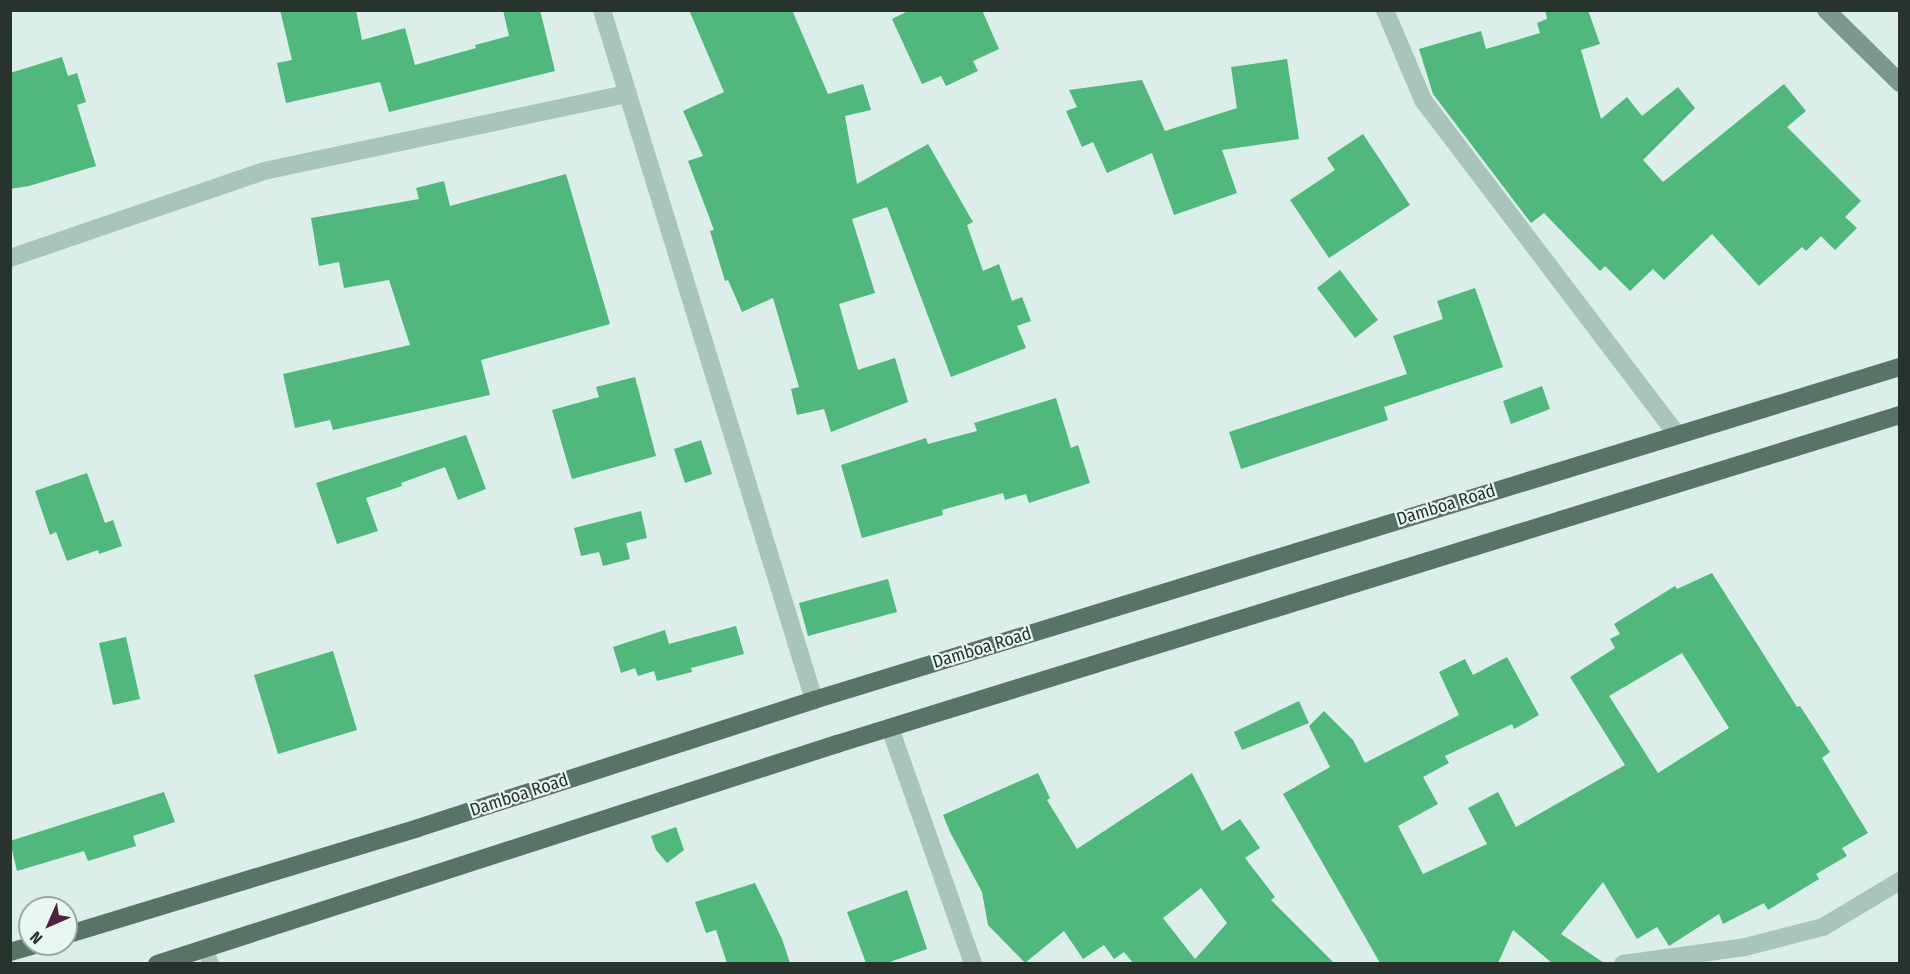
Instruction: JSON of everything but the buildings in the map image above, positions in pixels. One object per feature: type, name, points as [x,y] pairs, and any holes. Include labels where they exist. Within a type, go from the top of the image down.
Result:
[{"type":"main road","name":"Damboa Road","points":[[78,931],[418,828],[814,700],[1676,433],[1899,367]]},
{"type":"main road","points":[[157,963],[208,956],[890,728],[1899,415]]},
{"type":"street","points":[[602,10],[814,700]]},
{"type":"street","points":[[1385,10],[1422,100],[1676,433]]},
{"type":"street","points":[[1826,10],[1899,83]]},
{"type":"street","points":[[10,258],[264,171],[627,94]]},
{"type":"street","points":[[890,728],[973,963]]},
{"type":"street","points":[[1623,963],[1745,947],[1823,927],[1899,881]]}]
